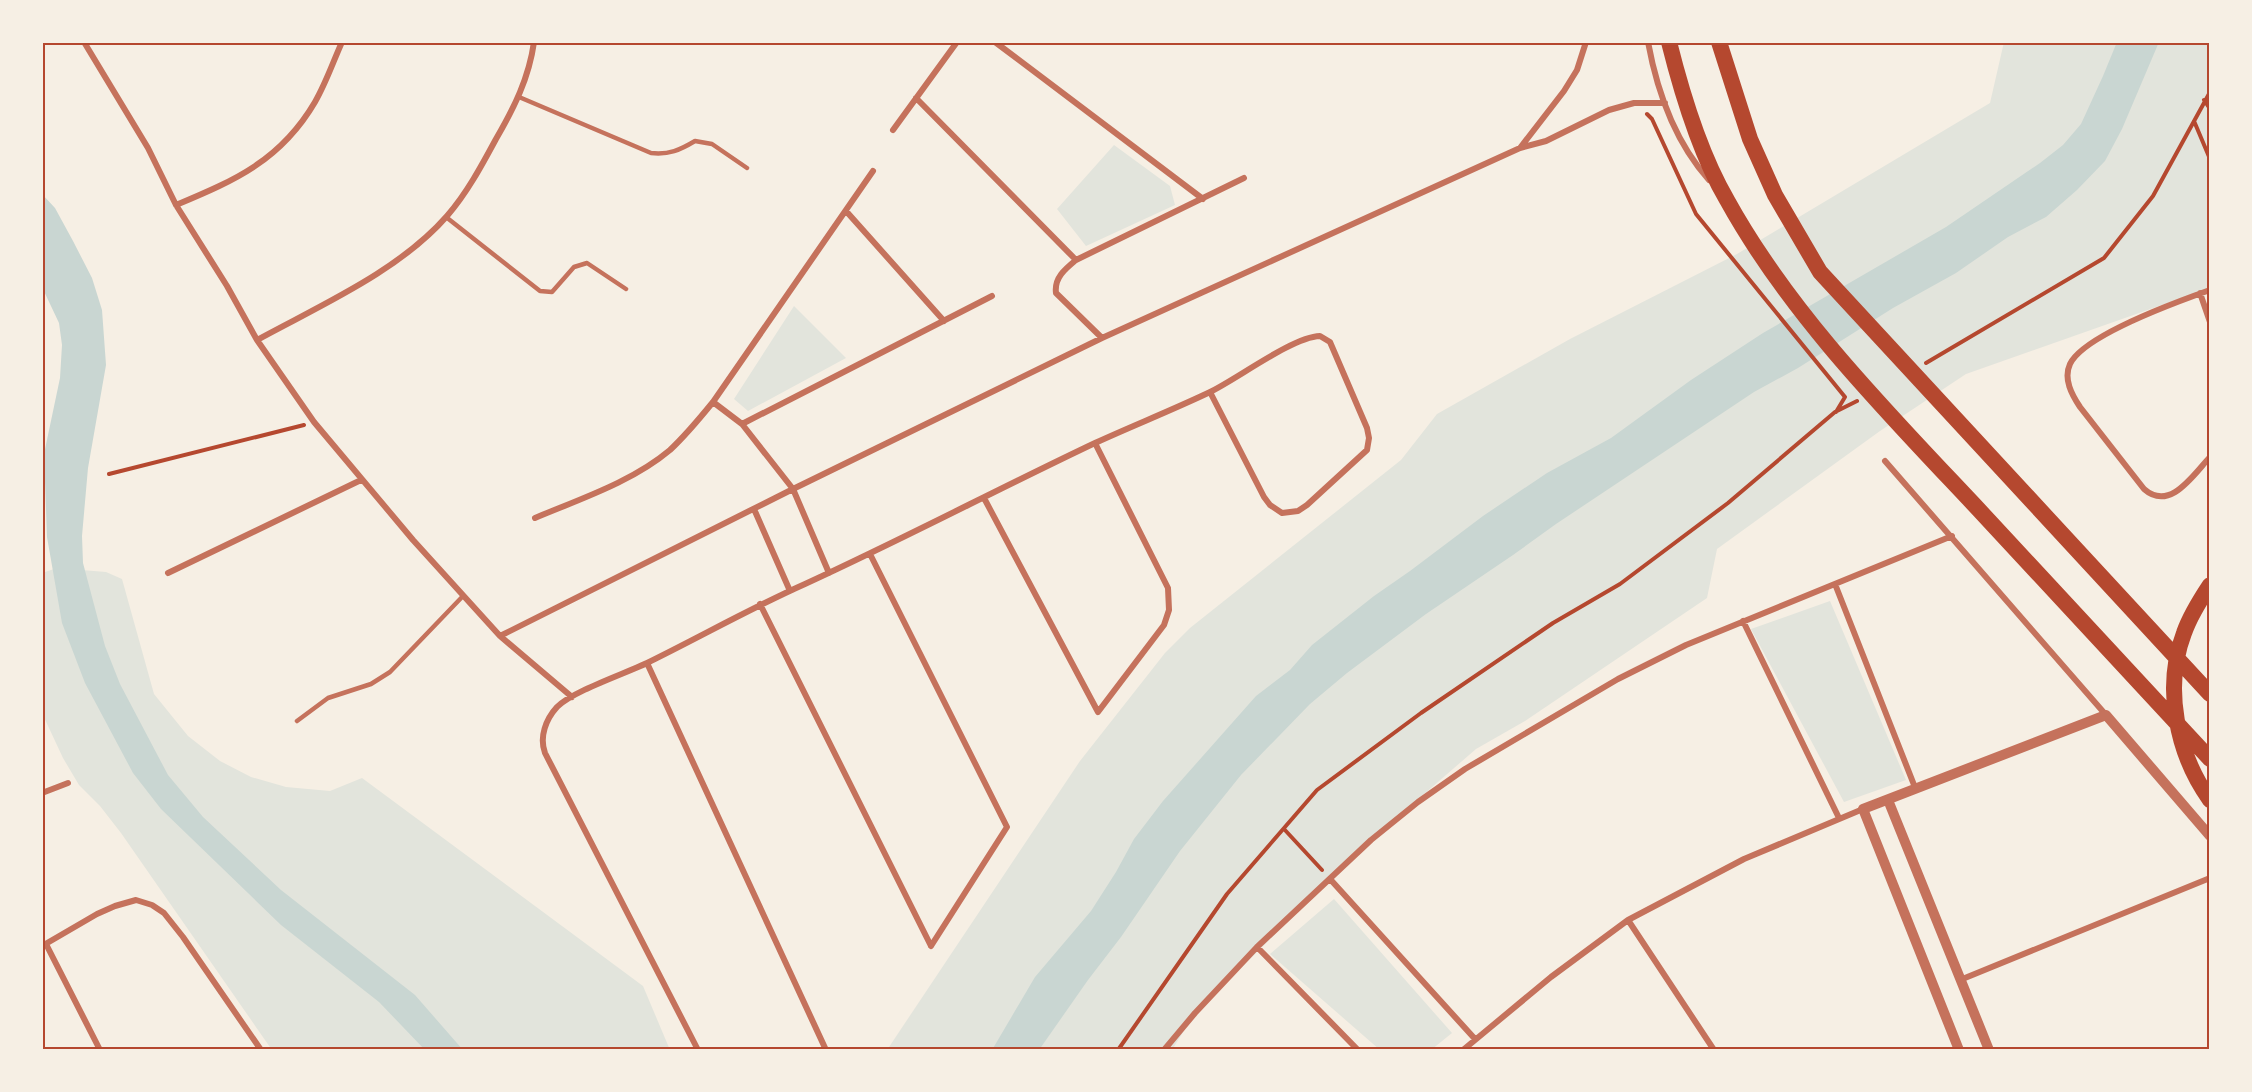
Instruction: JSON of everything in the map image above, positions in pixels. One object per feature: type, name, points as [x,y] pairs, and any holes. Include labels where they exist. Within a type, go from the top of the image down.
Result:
[{"type":"highway","points":[[1669,42],[1688,110],[1725,198],[1761,258],[1811,323],[1888,413],[2210,759]]},
{"type":"highway","points":[[1719,42],[1750,139],[1775,195],[1820,272],[2210,694]]},
{"type":"highway","points":[[2210,585],[2195,607],[2183,635],[2176,666],[2174,694],[2183,747],[2192,772],[2210,800]]},
{"type":"street","points":[[84,42],[148,148],[176,206],[257,340],[314,422],[361,480],[500,636],[572,697]]},
{"type":"street","points":[[176,206],[231,182],[267,159],[291,137],[315,101],[342,42]]},
{"type":"street","points":[[257,340],[349,289],[404,255],[446,217],[487,155],[519,97],[534,42]]},
{"type":"street","points":[[893,130],[957,42]]},
{"type":"street","points":[[995,42],[1203,199]]},
{"type":"street","points":[[1520,148],[1533,128],[1547,116],[1564,91],[1577,70],[1586,42]]},
{"type":"street","points":[[1648,42],[1665,103],[1676,131],[1690,156],[1725,198]]},
{"type":"street","points":[[916,98],[1076,260]]},
{"type":"street","points":[[500,636],[1102,338],[1520,148],[1546,141],[1609,110],[1634,103],[1665,103]]},
{"type":"street","points":[[535,518],[606,488],[649,465],[685,435],[713,402],[873,171]]},
{"type":"street","points":[[1102,338],[1055,291],[1060,275],[1076,260],[1244,178]]},
{"type":"street","points":[[846,211],[944,321]]},
{"type":"street","points":[[2210,290],[2130,323],[2099,339],[2070,363],[2068,375],[2072,395],[2144,489],[2152,496],[2166,497],[2186,483],[2210,456]]},
{"type":"street","points":[[2200,293],[2210,322]]},
{"type":"street","points":[[742,424],[992,296]]},
{"type":"street","points":[[698,1050],[543,747],[546,725],[551,715],[559,705],[572,697],[647,663],[760,604],[870,554],[1095,443],[1210,392],[1301,340],[1320,336],[1330,342],[1367,428],[1369,438],[1367,450],[1307,505],[1298,511],[1282,513],[1270,505],[1264,497],[1210,392]]},
{"type":"street","points":[[713,402],[742,424],[794,489],[829,573]]},
{"type":"street","points":[[984,498],[1098,712],[1164,625],[1169,610],[1169,599],[1162,574],[1095,443]]},
{"type":"street","points":[[1885,461],[2210,836]]},
{"type":"street","points":[[168,573],[361,480]]},
{"type":"street","points":[[754,509],[790,591]]},
{"type":"street","points":[[1164,1050],[1257,947],[1396,819],[1465,769],[1618,679],[1686,645],[1952,536]]},
{"type":"street","points":[[760,604],[931,946],[1006,827],[870,554]]},
{"type":"street","points":[[1836,584],[1916,790]]},
{"type":"street","points":[[1743,621],[1839,818]]},
{"type":"street","points":[[647,663],[826,1050]]},
{"type":"street","points":[[1463,1050],[1551,977],[1628,920],[1744,859],[1839,818],[2106,716]]},
{"type":"street","points":[[42,793],[68,783]]},
{"type":"street","points":[[1888,800],[1989,1050]]},
{"type":"street","points":[[1863,809],[1959,1050]]},
{"type":"street","points":[[1960,980],[2210,878]]},
{"type":"street","points":[[1330,879],[1475,1039]]},
{"type":"street","points":[[100,1050],[44,945],[97,914],[136,900],[152,905],[164,913],[261,1050]]},
{"type":"street","points":[[1628,920],[1714,1050]]},
{"type":"street","points":[[1257,947],[1358,1050]]},
{"type":"lane","points":[[519,97],[651,153],[664,154],[680,150],[695,141],[712,144],[747,168]]},
{"type":"lane","points":[[446,217],[540,291],[552,291],[574,267],[587,263],[626,289]]},
{"type":"lane","points":[[297,721],[328,698],[371,684],[390,672],[463,596]]},
{"type":"path","points":[[1925,364],[2104,258],[2153,196],[2210,92]]},
{"type":"path","points":[[2204,100],[2210,109]]},
{"type":"path","points":[[1634,103],[1652,119],[1696,214],[1845,397],[1835,412]]},
{"type":"path","points":[[2194,120],[2210,159]]},
{"type":"path","points":[[1118,1050],[1227,894],[1317,790],[1420,713],[1553,623],[1620,584],[1728,503],[1835,412],[1865,396]]},
{"type":"path","points":[[109,474],[314,422]]},
{"type":"path","points":[[1284,829],[1330,879]]},
{"type":"shaded area","points":[[2004,42],[2210,42],[2210,288],[1966,374],[1880,431],[1717,549],[1707,598],[1525,721],[1476,749],[1371,840],[1195,1013],[1172,1050],[887,1050],[1080,761],[1165,653],[1190,628],[1401,460],[1437,414],[1570,339],[1737,254],[1990,103]]},
{"type":"shaded area","points":[[2117,42],[2159,42],[2122,129],[2105,161],[2077,190],[2046,217],[2008,237],[1956,273],[1893,308],[1798,368],[1754,392],[1556,524],[1426,614],[1347,673],[1310,704],[1241,775],[1180,851],[1039,1050],[992,1050],[1035,977],[1091,911],[1134,839],[1163,801],[1256,696],[1290,670],[1312,645],[1483,516],[1547,473],[1611,438],[1691,380],[1763,333],[1946,227],[2040,163],[2063,145],[2081,124]]},
{"type":"shaded area","points":[[1114,145],[1170,186],[1175,205],[1086,246],[1057,209]]},
{"type":"shaded area","points":[[42,194],[55,208],[73,241],[92,278],[102,310],[106,365],[88,468],[82,536],[83,563],[105,646],[120,684],[168,775],[203,817],[281,890],[415,995],[463,1050],[425,1050],[379,1002],[281,925],[161,809],[133,773],[85,683],[62,623],[47,537],[44,454],[60,378],[62,345],[59,323],[42,287]]},
{"type":"shaded area","points":[[794,306],[846,358],[748,411],[734,399]]},
{"type":"shaded area","points":[[57,568],[106,572],[122,579],[154,694],[188,736],[220,761],[251,777],[286,787],[330,791],[362,778],[643,986],[670,1050],[272,1050],[121,833],[100,806],[79,785],[63,758],[42,713],[42,573]]},
{"type":"shaded area","points":[[1830,601],[1906,780],[1844,802],[1751,629]]},
{"type":"shaded area","points":[[1334,899],[1452,1033],[1431,1050],[1380,1050],[1270,954]]}]
